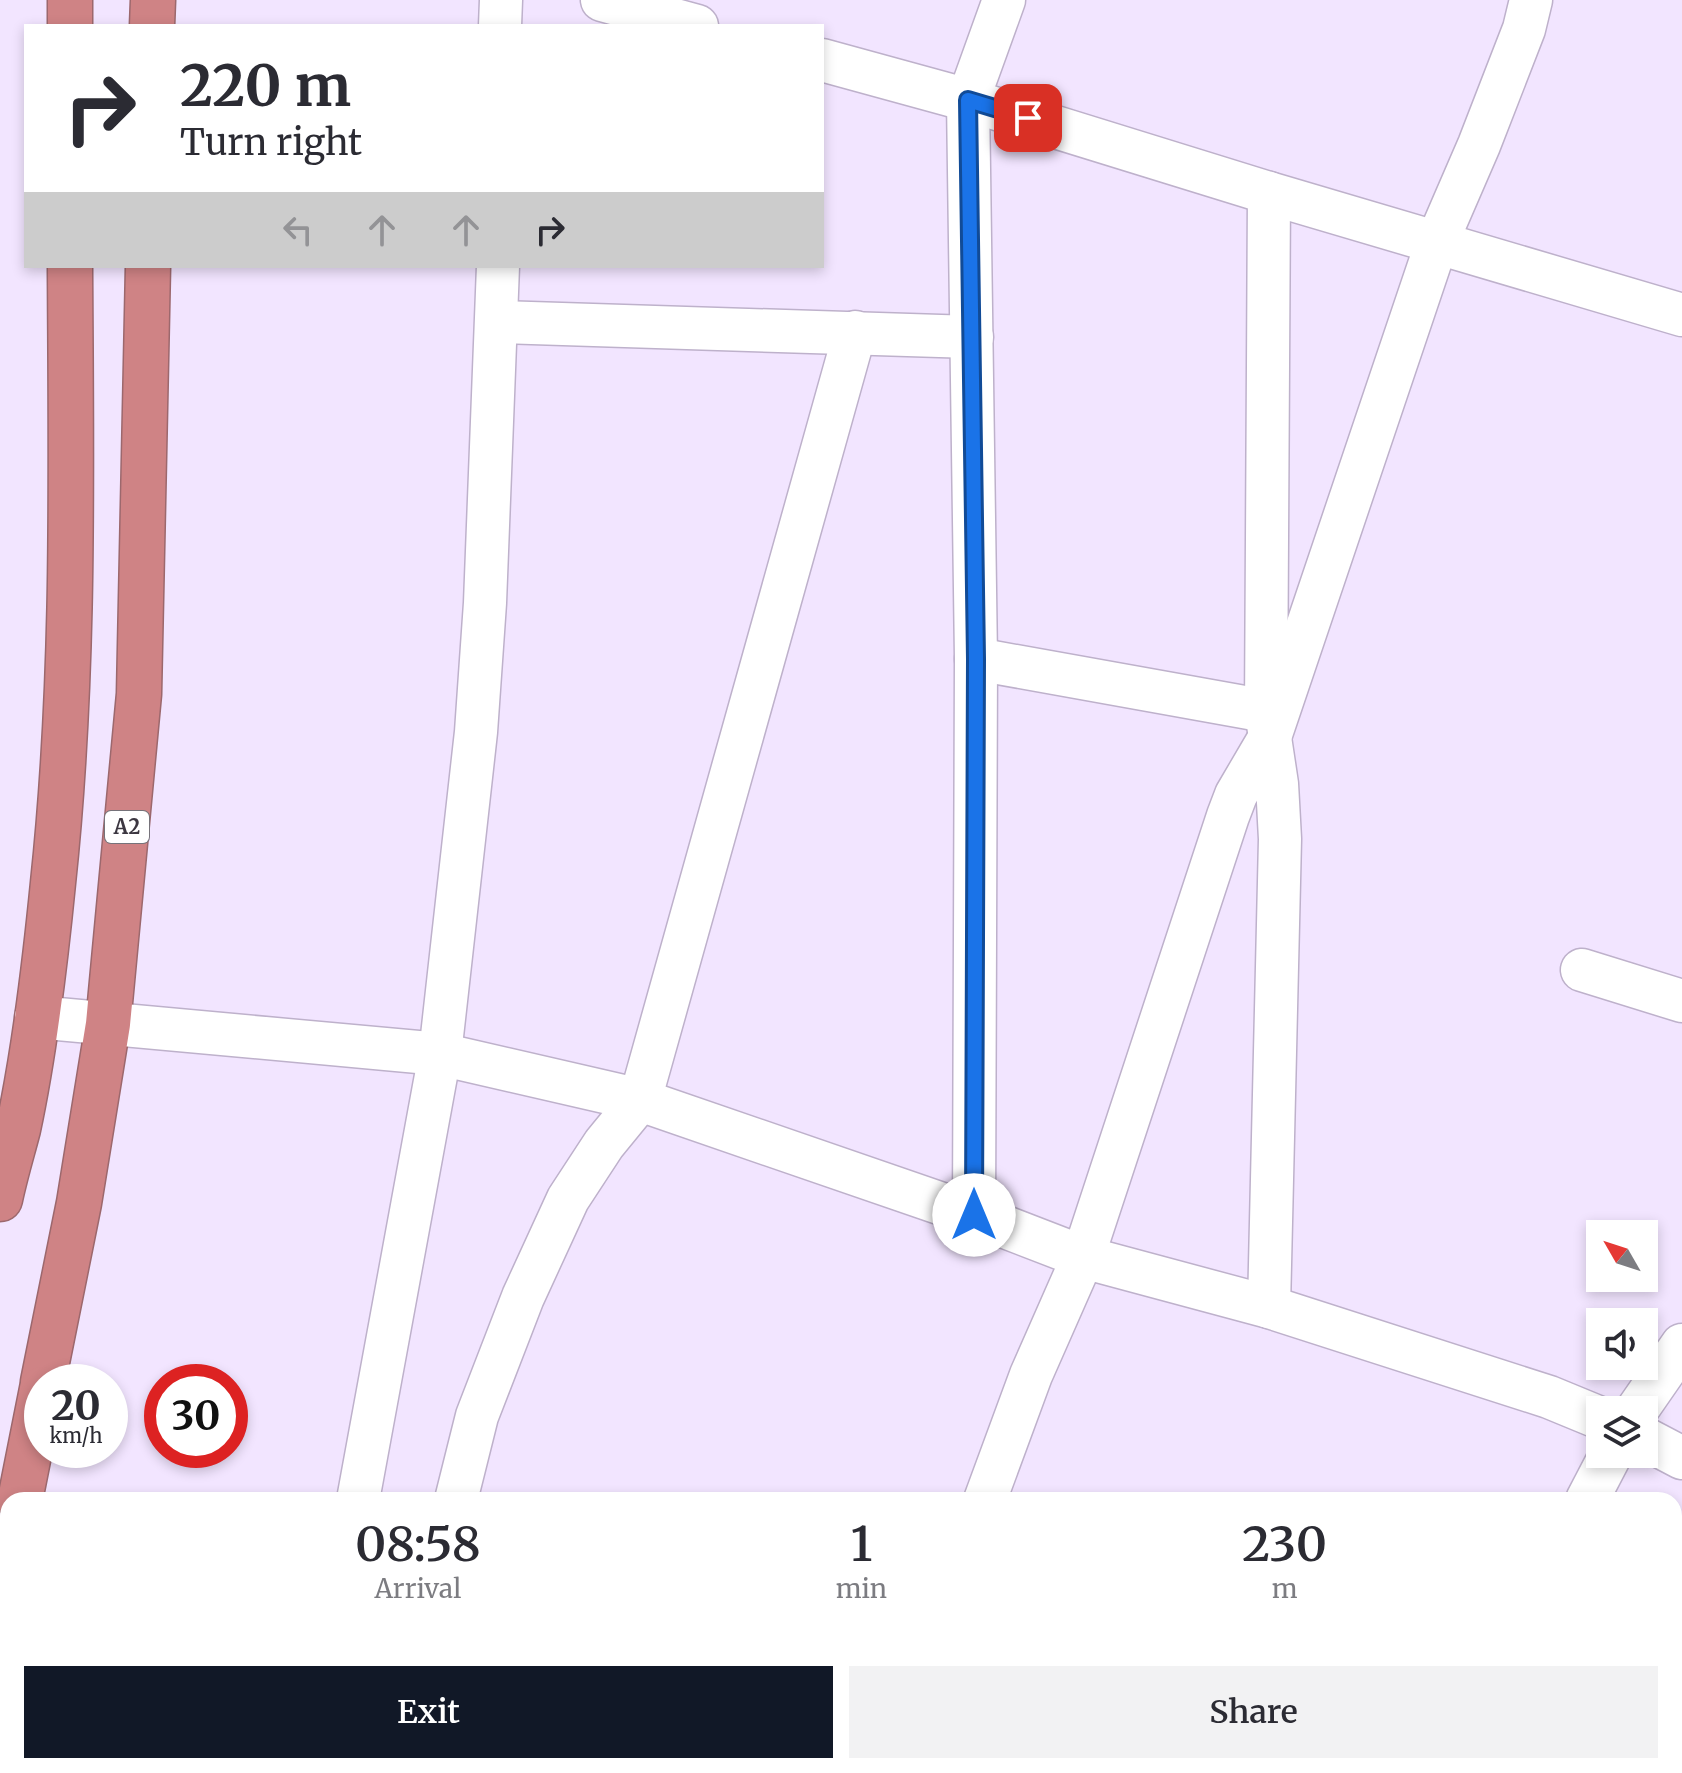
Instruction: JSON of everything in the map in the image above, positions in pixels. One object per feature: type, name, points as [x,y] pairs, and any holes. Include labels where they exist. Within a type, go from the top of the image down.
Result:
[{"type":"highway","points":[[70,0],[70,24]]},
{"type":"highway","points":[[152,24],[153,0]]},
{"type":"highway","points":[[1,1185],[18,1128],[36,1017],[53,885],[67,699],[71,560],[70,268]]},
{"type":"highway","name":"A2","points":[[47,1364],[79,1203],[108,1024],[139,694],[148,268]]},
{"type":"highway","points":[[22,1492],[26,1468]]},
{"type":"street","points":[[500,24],[501,0]]},
{"type":"street","points":[[602,0],[690,24]]},
{"type":"street","points":[[974,1215],[976,659],[968,100],[1004,0]]},
{"type":"street","points":[[988,1492],[1031,1375],[1083,1257],[1228,816],[1268,724],[1437,242],[1507,73],[1524,29],[1531,0]]},
{"type":"street","points":[[824,61],[968,100],[1682,315]]},
{"type":"street","points":[[1269,193],[1268,724],[1277,784],[1280,839],[1269,1307]]},
{"type":"street","points":[[359,1492],[440,1054],[476,732],[498,268]]},
{"type":"street","points":[[497,322],[972,337]]},
{"type":"street","points":[[458,1492],[477,1416],[523,1297],[568,1199],[604,1144],[640,1100],[855,332]]},
{"type":"street","points":[[976,659],[1268,724]]},
{"type":"street","points":[[1582,970],[1682,1001]]},
{"type":"street","points":[[36,1017],[440,1054],[640,1100],[974,1215],[1083,1257],[1269,1307],[1549,1397],[1586,1412]]},
{"type":"street","points":[[1647,1396],[1682,1345]]},
{"type":"street","points":[[1658,1445],[1682,1458]]},
{"type":"street","points":[[1591,1492],[1604,1468]]},
{"type":"route","points":[[974,1215],[976,659],[968,100],[1028,118]]}]
